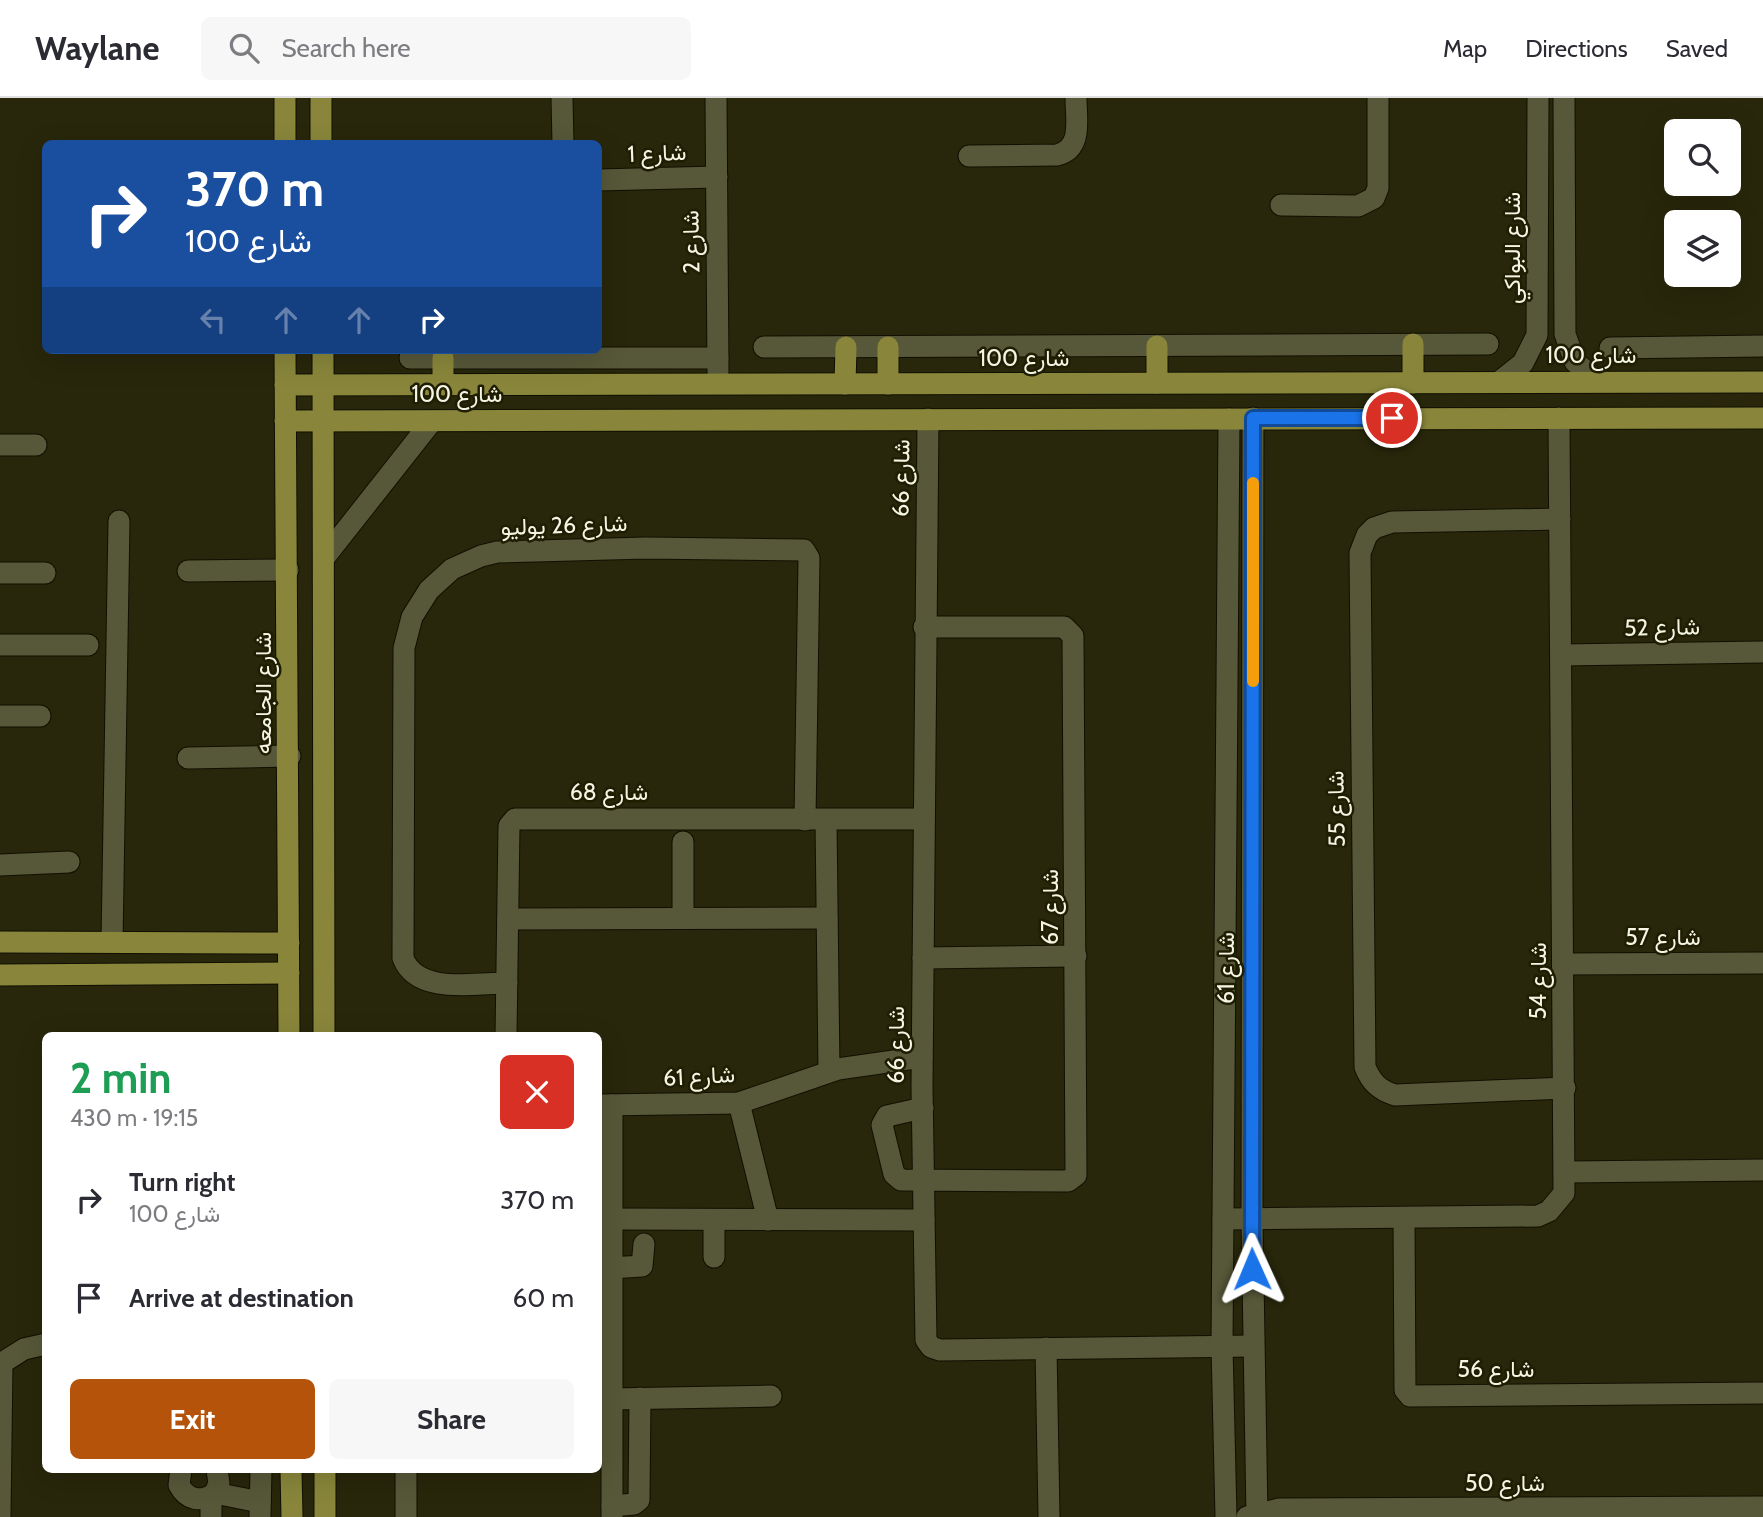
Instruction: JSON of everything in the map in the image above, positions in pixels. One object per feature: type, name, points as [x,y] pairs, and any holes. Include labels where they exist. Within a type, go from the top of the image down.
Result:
[{"type":"main road","points":[[285,98],[285,140]]},
{"type":"main road","points":[[321,98],[321,140]]},
{"type":"main road","points":[[1412,383],[1413,344]]},
{"type":"main road","points":[[1157,346],[1157,383]]},
{"type":"main road","points":[[845,384],[846,347]]},
{"type":"main road","points":[[888,347],[888,384]]},
{"type":"main road","name":"شارع الجامعه","points":[[285,354],[290,757],[289,1032]]},
{"type":"main road","points":[[323,354],[324,1032]]},
{"type":"main road","points":[[443,358],[443,385]]},
{"type":"main road","name":"شارع 100","points":[[285,385],[1763,382]]},
{"type":"main road","points":[[1081,384],[1081,419]]},
{"type":"main road","points":[[519,385],[519,420]]},
{"type":"main road","name":"شارع 100","points":[[285,421],[1763,418]]},
{"type":"main road","points":[[290,867],[324,866]]},
{"type":"main road","points":[[0,942],[289,943]]},
{"type":"main road","points":[[0,975],[289,973]]},
{"type":"main road","points":[[291,1473],[292,1517]]},
{"type":"main road","points":[[325,1473],[325,1517]]},
{"type":"street","points":[[562,98],[563,140]]},
{"type":"street","name":"شارع 2","points":[[716,98],[718,385]]},
{"type":"street","points":[[969,156],[1057,155],[1066,152],[1076,136],[1076,98]]},
{"type":"street","points":[[1281,205],[1358,206],[1374,198],[1378,188],[1378,98]]},
{"type":"street","name":"شارع البواكي","points":[[1499,382],[1516,371],[1529,355],[1538,325],[1538,98]]},
{"type":"street","points":[[1564,98],[1565,324],[1570,353],[1582,369],[1598,381]]},
{"type":"street","name":"شارع 1","points":[[602,180],[717,177]]},
{"type":"street","points":[[1538,325],[1565,324]]},
{"type":"street","points":[[764,347],[1488,344]]},
{"type":"street","points":[[1611,348],[1763,346]]},
{"type":"street","points":[[410,358],[718,358]]},
{"type":"street","name":"شارع 61","points":[[1253,418],[1253,1516]]},
{"type":"street","name":"شارع 54","points":[[1223,1219],[1538,1216],[1558,1203],[1564,1192],[1566,1172],[1559,418]]},
{"type":"street","name":"شارع 66","points":[[928,419],[922,1057],[928,1344],[940,1350],[1253,1346]]},
{"type":"street","name":"شارع 61","points":[[1226,1517],[1222,1346],[1229,419]]},
{"type":"street","points":[[324,558],[432,421]]},
{"type":"street","points":[[0,445],[36,445]]},
{"type":"street","name":"شارع 55","points":[[1560,519],[1392,522],[1374,528],[1367,535],[1360,553],[1365,1067],[1376,1085],[1395,1095],[1565,1088]]},
{"type":"street","points":[[111,942],[119,521]]},
{"type":"street","name":"شارع 26 يوليو","points":[[507,983],[426,982],[411,973],[403,958],[404,648],[412,617],[424,597],[440,579],[466,561],[496,552],[646,548],[804,550],[809,558],[816,820]]},
{"type":"street","points":[[188,570],[288,570]]},
{"type":"street","points":[[0,573],[45,573]]},
{"type":"street","name":"شارع 67","points":[[923,1181],[1068,1181],[1076,1175],[1073,636],[1064,627],[924,626]]},
{"type":"street","points":[[0,645],[88,645]]},
{"type":"street","name":"شارع 52","points":[[1561,655],[1763,652]]},
{"type":"street","points":[[0,716],[40,716]]},
{"type":"street","points":[[188,758],[290,757]]},
{"type":"street","name":"شارع 68","points":[[506,1032],[509,826],[515,818],[923,819]]},
{"type":"street","points":[[816,820],[827,918],[829,1071]]},
{"type":"street","points":[[683,842],[683,918]]},
{"type":"street","points":[[0,865],[69,862]]},
{"type":"street","points":[[508,919],[827,918]]},
{"type":"street","points":[[923,958],[1076,956]]},
{"type":"street","name":"شارع 57","points":[[1564,964],[1763,963]]},
{"type":"street","name":"شارع 61","points":[[605,1105],[739,1103],[829,1071],[922,1057]]},
{"type":"street","points":[[739,1103],[768,1220]]},
{"type":"street","points":[[605,1105],[606,1228],[610,1268],[612,1511],[634,1504],[640,1497],[640,1398]]},
{"type":"street","points":[[923,1108],[887,1116],[882,1130],[897,1178],[923,1181]]},
{"type":"street","points":[[1566,1172],[1763,1170]]},
{"type":"street","name":"شارع 56","points":[[1404,1218],[1405,1390],[1408,1395],[1763,1393]]},
{"type":"street","points":[[606,1228],[714,1220],[924,1220]]},
{"type":"street","points":[[714,1220],[714,1257]]},
{"type":"street","points":[[610,1268],[642,1266],[644,1244]]},
{"type":"street","points":[[0,1517],[2,1363],[24,1349],[42,1345]]},
{"type":"street","points":[[1046,1348],[1049,1517]]},
{"type":"street","points":[[611,1399],[771,1396]]},
{"type":"street","points":[[181,1473],[180,1485],[189,1497],[196,1499],[213,1494],[260,1510],[261,1473]]},
{"type":"street","points":[[211,1517],[213,1494],[219,1483],[217,1473]]},
{"type":"street","points":[[406,1473],[406,1517]]},
{"type":"street","name":"شارع 50","points":[[1253,1516],[1279,1509],[1613,1513],[1763,1507]]},
{"type":"slow traffic","points":[[1253,483],[1253,681]]},
{"type":"route","points":[[1252,1269],[1253,418],[1392,418]]}]
